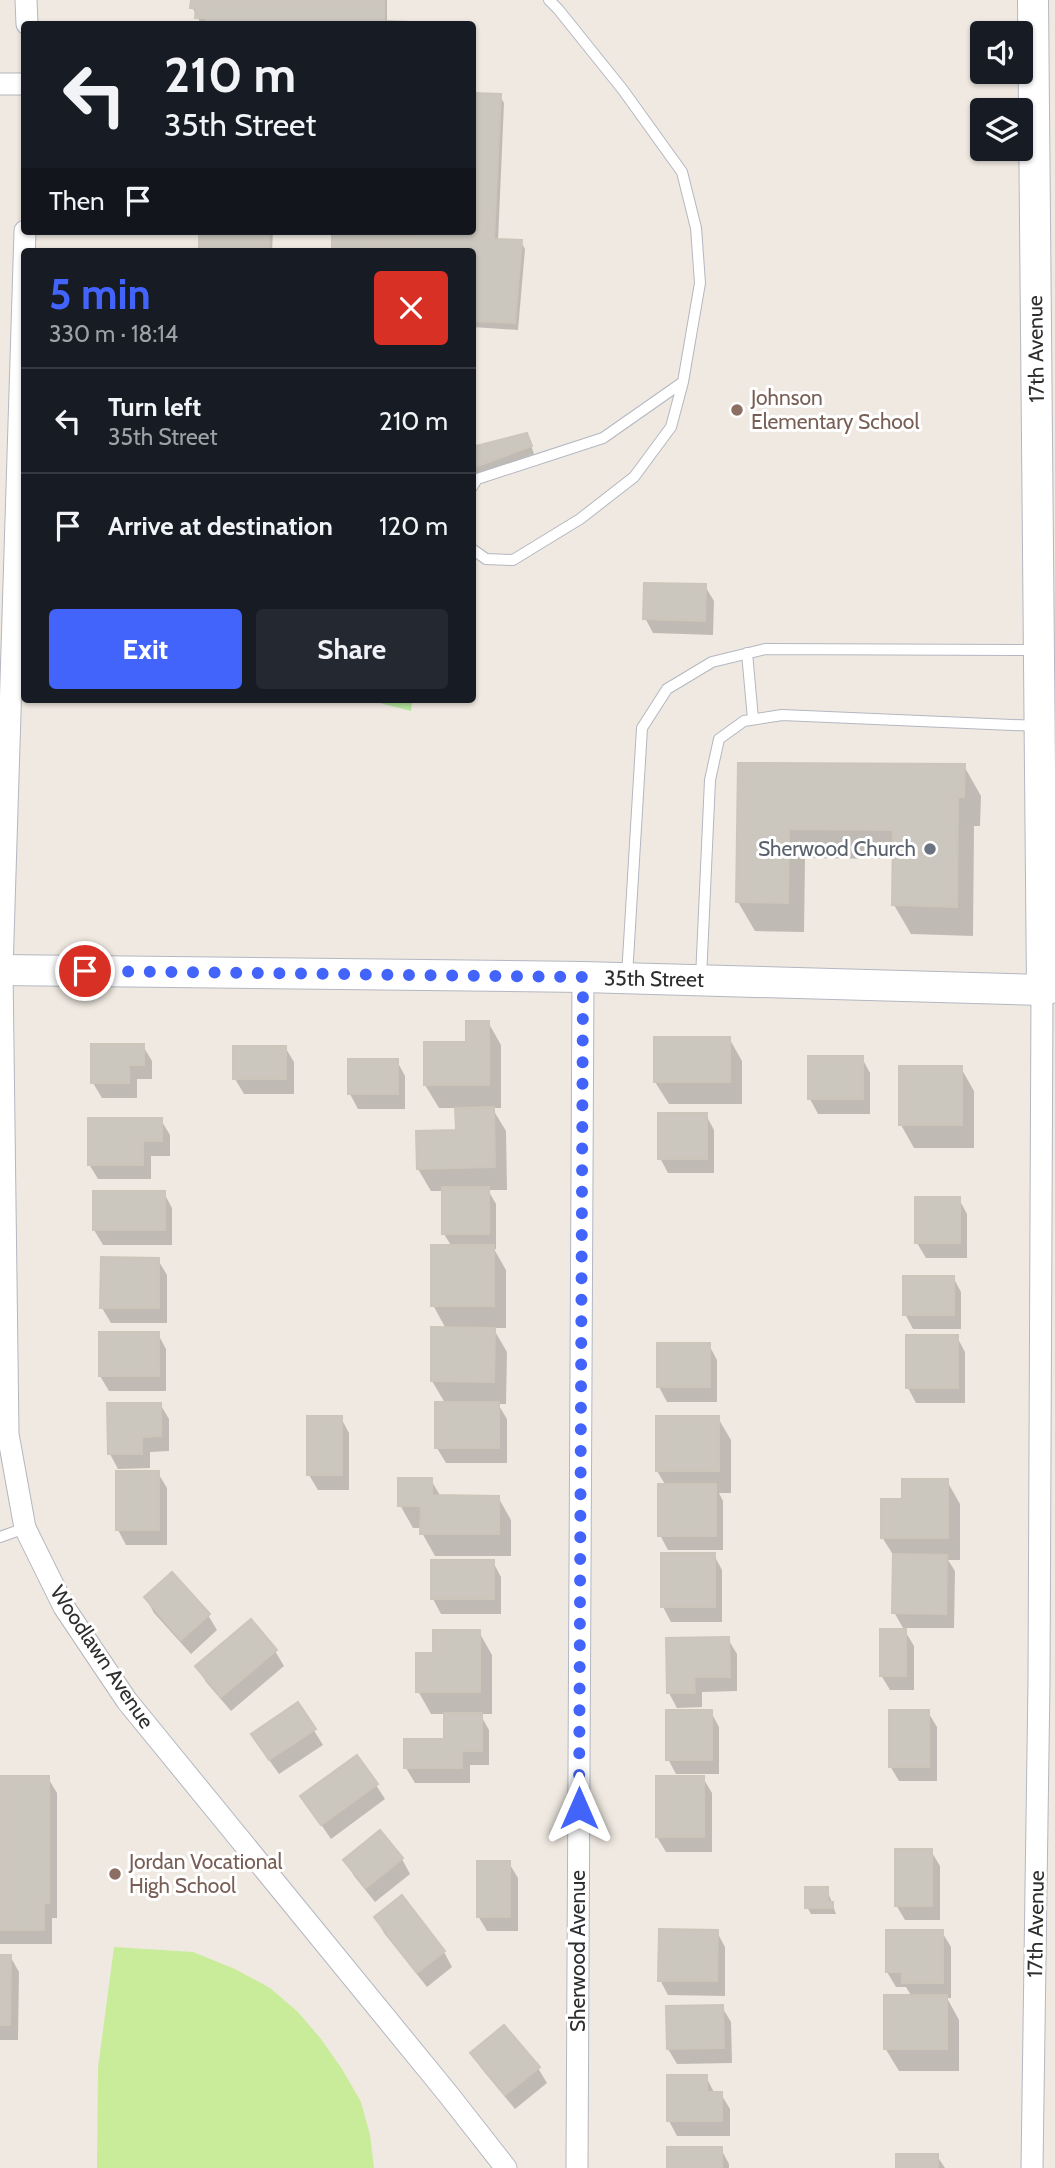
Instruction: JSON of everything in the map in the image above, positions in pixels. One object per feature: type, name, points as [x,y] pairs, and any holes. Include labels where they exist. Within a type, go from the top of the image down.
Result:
[{"type":"street","points":[[26,0],[27,21]]},
{"type":"street","name":"17th Avenue","points":[[1032,2168],[1047,1681],[1049,988],[1040,726],[1033,0]]},
{"type":"street","points":[[0,84],[21,84]]},
{"type":"street","name":"Woodlawn Avenue","points":[[21,354],[1,970],[8,1434],[24,1528],[64,1607],[127,1701],[506,2168]]},
{"type":"street","name":"35th Street","points":[[1,970],[583,977],[1049,988]]},
{"type":"street","name":"Sherwood Avenue","points":[[578,2168],[583,977]]},
{"type":"lane","points":[[476,552],[486,559],[513,560],[580,519],[634,477],[671,427],[683,382],[700,283],[696,228],[682,172],[623,90],[549,0]]},
{"type":"lane","points":[[476,481],[603,438],[683,382]]},
{"type":"lane","points":[[627,979],[642,728],[667,689],[712,662],[765,649],[1039,650]]},
{"type":"lane","points":[[747,653],[753,719]]},
{"type":"lane","points":[[701,981],[710,780],[719,740],[744,721],[782,715],[1040,726]]},
{"type":"lane","points":[[0,1537],[24,1528]]},
{"type":"green space","points":[[380,703],[412,703],[411,711]]},
{"type":"green space","points":[[114,1947],[193,1952],[235,1969],[270,1988],[298,2012],[342,2069],[361,2102],[370,2135],[374,2168],[97,2168],[98,2068]]},
{"type":"building","points":[[191,0],[384,0],[384,21],[206,21],[206,18],[195,18],[196,8],[190,8]]},
{"type":"building","points":[[476,93],[501,94],[494,239],[522,240],[515,323],[476,321],[476,248],[403,248],[403,235],[476,235]]},
{"type":"building","points":[[199,235],[269,235],[269,248],[199,248]]},
{"type":"building","points":[[332,235],[378,235],[378,248],[332,248]]},
{"type":"building","points":[[378,235],[403,235],[403,248],[378,248]]},
{"type":"building","points":[[527,433],[532,446],[476,467],[476,446]]},
{"type":"building","points":[[644,583],[706,584],[705,621],[643,619]]},
{"type":"building","points":[[738,763],[965,764],[964,797],[958,797],[957,907],[892,905],[893,830],[789,829],[788,903],[736,902]]},
{"type":"building","points":[[466,1021],[489,1021],[489,1085],[424,1085],[424,1042],[466,1042]]},
{"type":"building","points":[[654,1037],[730,1037],[730,1082],[654,1082]]},
{"type":"building","points":[[91,1044],[144,1044],[144,1065],[129,1065],[129,1083],[91,1083]]},
{"type":"building","points":[[233,1046],[286,1046],[286,1079],[233,1079]]},
{"type":"building","points":[[808,1056],[863,1056],[863,1099],[808,1099]]},
{"type":"building","points":[[348,1059],[398,1059],[398,1094],[348,1094]]},
{"type":"building","points":[[899,1066],[962,1066],[962,1125],[899,1125]]},
{"type":"building","points":[[494,1107],[495,1167],[417,1169],[416,1131],[456,1130],[455,1108]]},
{"type":"building","points":[[658,1113],[707,1113],[707,1159],[658,1159]]},
{"type":"building","points":[[88,1118],[162,1118],[162,1141],[143,1141],[143,1165],[88,1165]]},
{"type":"building","points":[[442,1187],[489,1187],[489,1234],[442,1234]]},
{"type":"building","points":[[93,1191],[165,1191],[165,1230],[93,1230]]},
{"type":"building","points":[[915,1197],[960,1197],[960,1243],[915,1243]]},
{"type":"building","points":[[431,1245],[494,1245],[494,1306],[431,1306]]},
{"type":"building","points":[[101,1257],[159,1258],[159,1308],[100,1308]]},
{"type":"building","points":[[903,1276],[954,1276],[954,1315],[903,1315]]},
{"type":"building","points":[[431,1327],[495,1328],[494,1382],[431,1381]]},
{"type":"building","points":[[99,1332],[159,1332],[159,1376],[99,1376]]},
{"type":"building","points":[[906,1335],[958,1335],[958,1388],[906,1388]]},
{"type":"building","points":[[657,1343],[710,1343],[710,1387],[657,1387]]},
{"type":"building","points":[[435,1402],[499,1402],[499,1448],[435,1448]]},
{"type":"building","points":[[107,1403],[161,1403],[161,1436],[142,1437],[142,1454],[108,1454]]},
{"type":"building","points":[[307,1416],[342,1416],[342,1475],[307,1475]]},
{"type":"building","points":[[656,1416],[719,1416],[719,1471],[656,1471]]},
{"type":"building","points":[[116,1471],[159,1471],[159,1530],[116,1530]]},
{"type":"building","points":[[398,1478],[432,1478],[432,1495],[499,1496],[499,1534],[420,1534],[421,1506],[398,1506]]},
{"type":"building","points":[[902,1479],[948,1479],[948,1538],[881,1538],[881,1499],[902,1499]]},
{"type":"building","points":[[658,1484],[716,1484],[716,1536],[658,1536]]},
{"type":"building","points":[[661,1553],[715,1553],[715,1607],[661,1607]]},
{"type":"building","points":[[893,1554],[947,1555],[946,1614],[892,1613]]},
{"type":"building","points":[[431,1560],[494,1560],[494,1599],[431,1599]]},
{"type":"building","points":[[172,1572],[210,1614],[181,1640],[144,1597]]},
{"type":"building","points":[[251,1619],[277,1650],[221,1697],[195,1666]]},
{"type":"building","points":[[880,1629],[906,1629],[906,1676],[880,1676]]},
{"type":"building","points":[[433,1630],[480,1630],[480,1692],[416,1692],[416,1653],[433,1653]]},
{"type":"building","points":[[729,1637],[730,1677],[694,1677],[695,1693],[667,1693],[666,1638]]},
{"type":"building","points":[[298,1702],[316,1729],[269,1760],[251,1734]]},
{"type":"building","points":[[666,1710],[712,1710],[712,1760],[666,1760]]},
{"type":"building","points":[[889,1710],[929,1710],[929,1767],[889,1767]]},
{"type":"building","points":[[444,1713],[482,1713],[482,1751],[462,1751],[462,1768],[404,1768],[404,1739],[444,1739]]},
{"type":"building","points":[[357,1755],[378,1784],[321,1825],[300,1796]]},
{"type":"building","points":[[0,1776],[49,1776],[49,1903],[44,1903],[44,1930],[0,1930]]},
{"type":"building","points":[[656,1776],[704,1776],[704,1837],[656,1837]]},
{"type":"building","points":[[380,1830],[403,1858],[366,1888],[343,1860]]},
{"type":"building","points":[[895,1849],[932,1849],[932,1906],[895,1906]]},
{"type":"building","points":[[477,1861],[510,1861],[510,1917],[477,1917]]},
{"type":"building","points":[[805,1887],[828,1887],[828,1902],[833,1902],[833,1908],[805,1908]]},
{"type":"building","points":[[402,1895],[445,1951],[417,1973],[374,1917]]},
{"type":"building","points":[[659,1929],[718,1930],[717,1981],[658,1981]]},
{"type":"building","points":[[886,1930],[943,1930],[943,1983],[902,1983],[902,1972],[886,1972]]},
{"type":"building","points":[[0,1955],[11,1955],[10,2025],[0,2025]]},
{"type":"building","points":[[884,1995],[947,1995],[947,2049],[884,2049]]},
{"type":"building","points":[[723,2005],[724,2048],[667,2049],[666,2006]]},
{"type":"building","points":[[504,2025],[540,2067],[505,2095],[470,2053]]},
{"type":"building","points":[[667,2075],[707,2075],[707,2092],[722,2092],[722,2121],[667,2121]]},
{"type":"building","points":[[667,2147],[722,2147],[722,2168],[667,2168]]},
{"type":"building","points":[[896,2154],[938,2154],[938,2168],[896,2168]]},
{"type":"place","name":"Johnson Elementary School","points":[[737,410]]},
{"type":"place","name":"Sherwood Church","points":[[930,849]]},
{"type":"place","name":"Jordan Vocational High School","points":[[115,1874]]},
{"type":"route","points":[[85,971],[583,977],[579,1808]]}]
